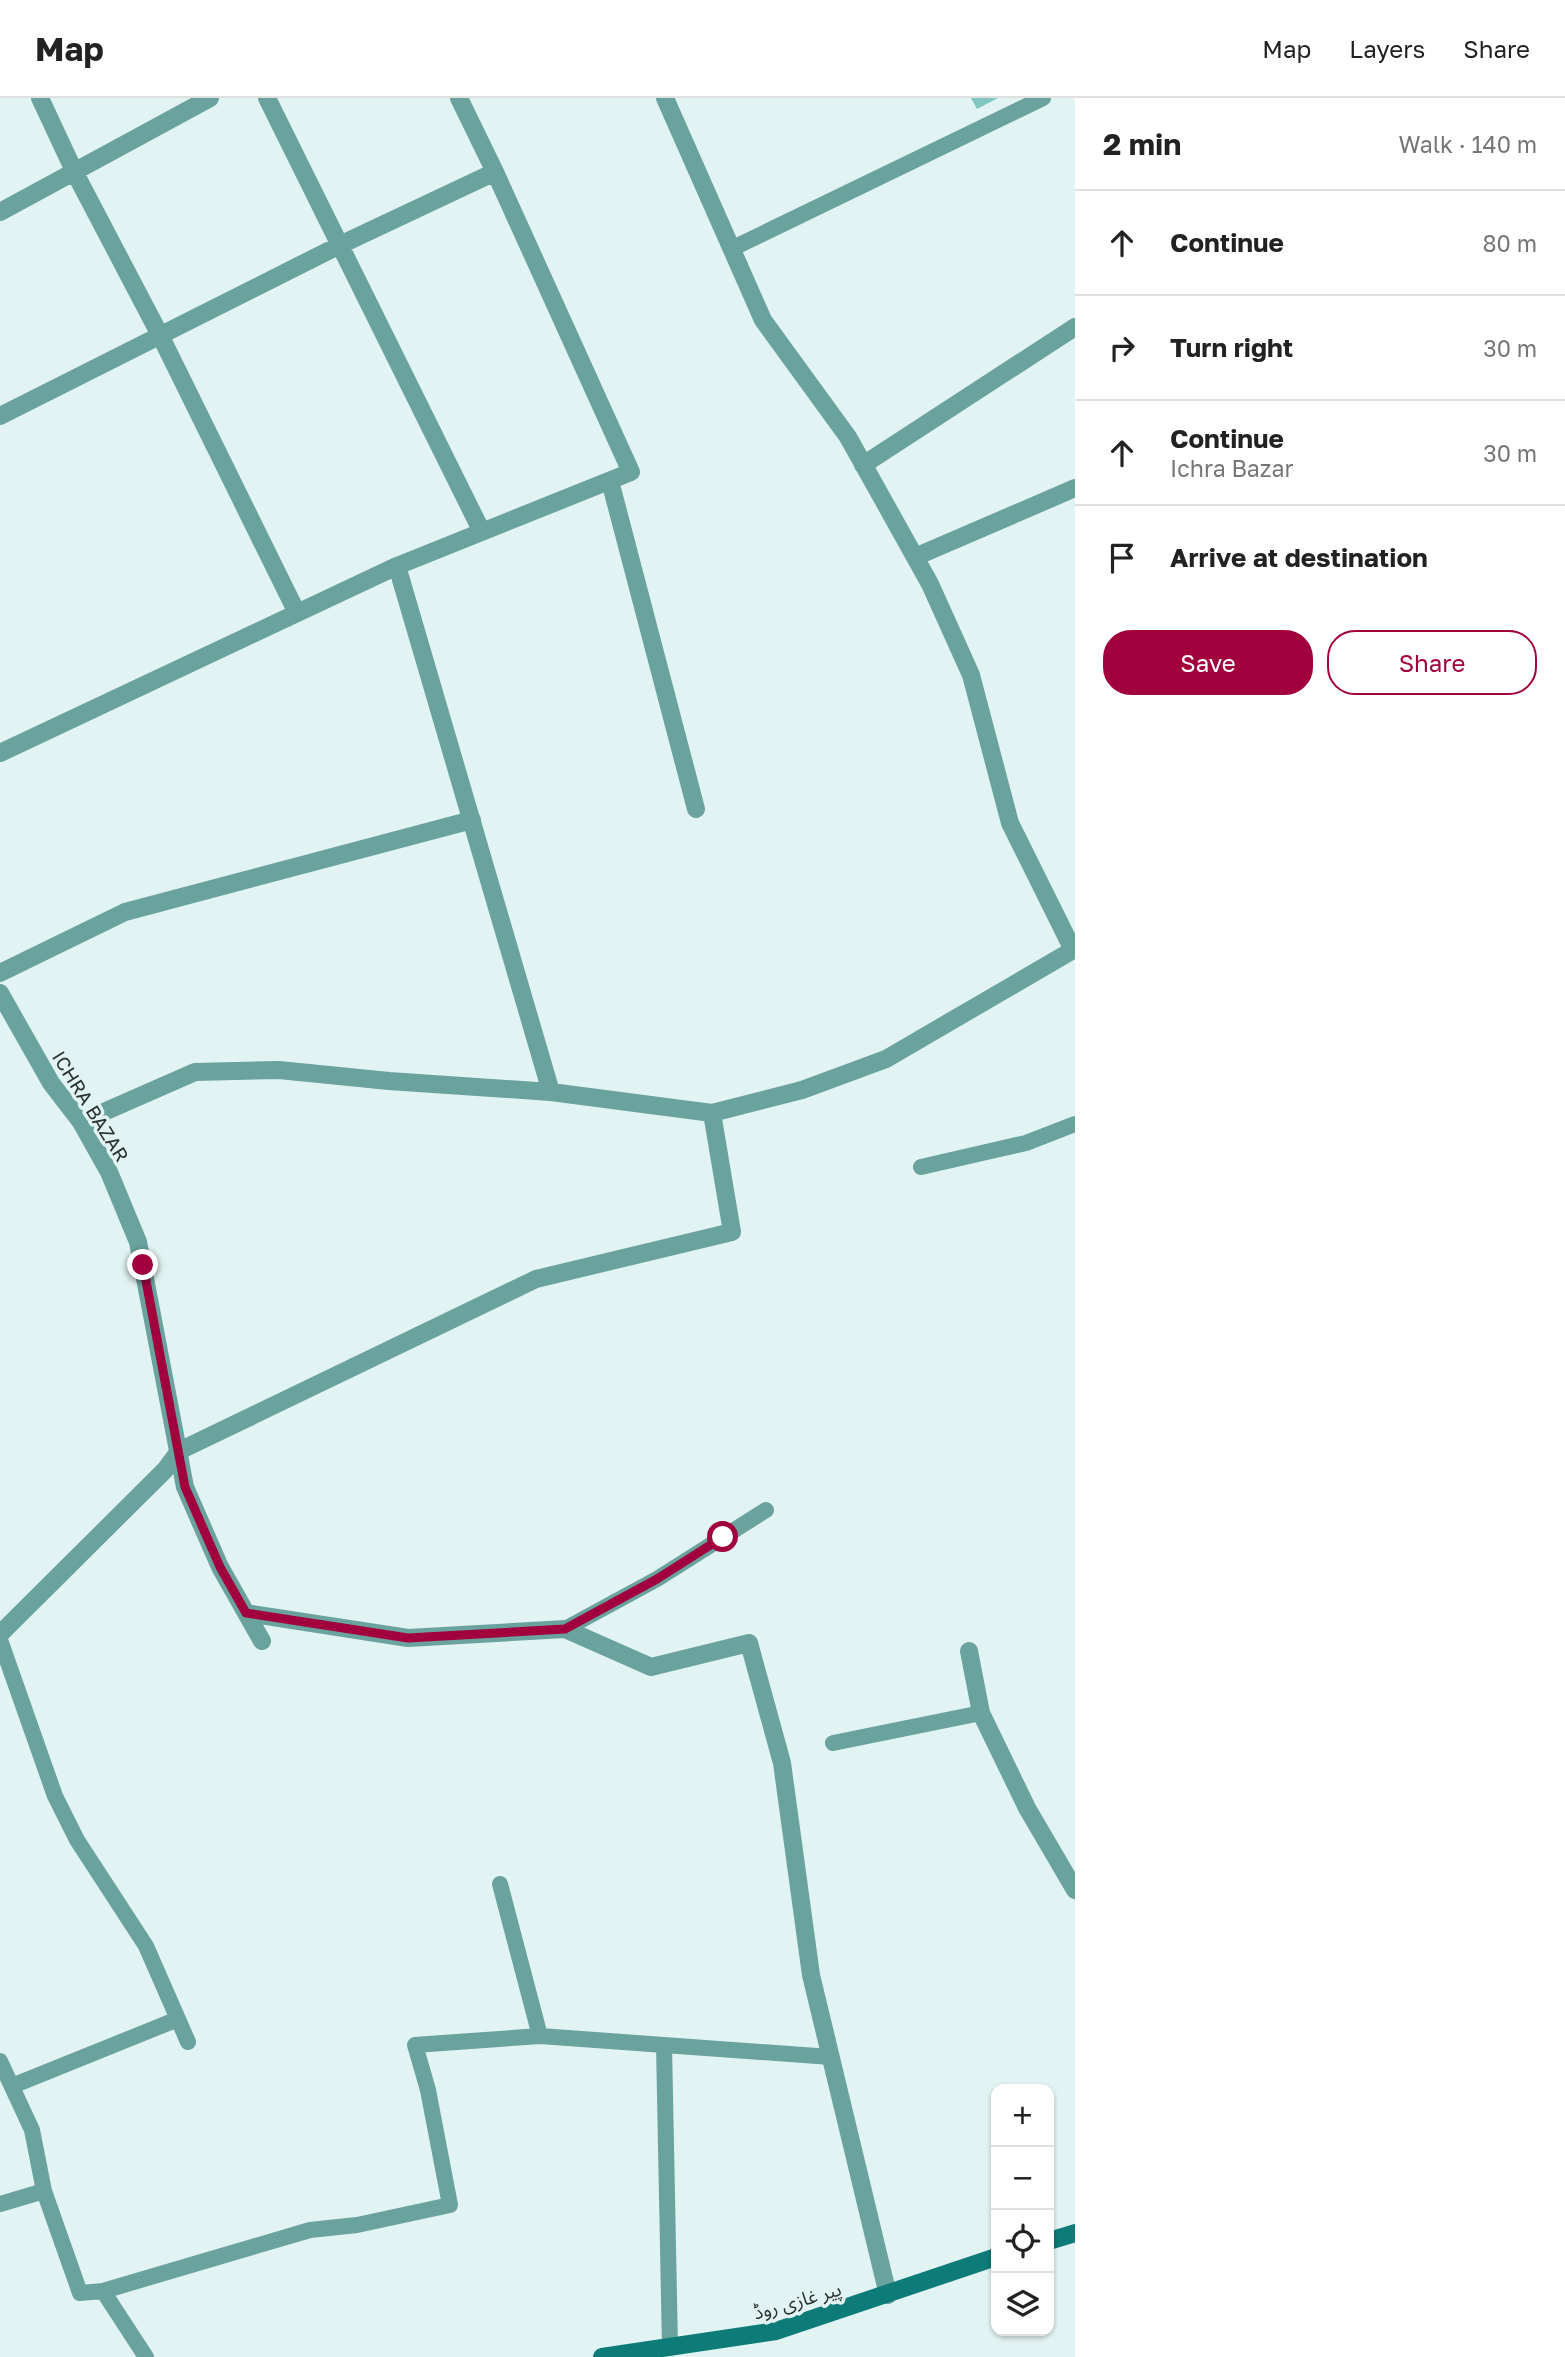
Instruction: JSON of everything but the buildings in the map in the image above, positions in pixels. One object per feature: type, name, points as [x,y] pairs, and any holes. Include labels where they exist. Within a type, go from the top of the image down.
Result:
[{"type":"street","points":[[40,98],[75,173],[161,337],[297,613]]},
{"type":"street","points":[[0,212],[210,98]]},
{"type":"street","points":[[267,98],[482,532]]},
{"type":"street","points":[[0,753],[397,566],[631,472],[459,98]]},
{"type":"street","points":[[81,1122],[195,1072],[279,1070],[551,1092],[712,1113],[802,1090],[886,1059],[1074,952],[1010,823],[971,675],[930,584],[848,437],[763,320],[665,98]]},
{"type":"street","points":[[0,416],[340,246],[495,172]]},
{"type":"street","points":[[863,465],[1075,327]]},
{"type":"street","points":[[610,481],[696,809]]},
{"type":"street","points":[[915,557],[1075,488]]},
{"type":"street","points":[[397,566],[551,1092]]},
{"type":"street","points":[[0,973],[125,912],[471,820]]},
{"type":"street","name":"ICHRA BAZAR","points":[[0,993],[51,1083],[81,1122],[109,1172],[138,1242],[185,1487],[220,1567],[262,1641]]},
{"type":"street","points":[[0,1634],[165,1470],[179,1451],[536,1279],[732,1232],[712,1113]]},
{"type":"street","points":[[246,1613],[408,1638],[565,1629],[650,1667],[749,1643],[782,1763],[811,1975],[888,2295]]},
{"type":"street","points":[[969,1651],[981,1713],[1027,1808],[1075,1890]]},
{"type":"street","points":[[1054,2239],[1075,2233]]},
{"type":"street","name":"پیر غازی روڈ","points":[[602,2357],[776,2331],[991,2259]]},
{"type":"lane","points":[[731,249],[1043,98]]},
{"type":"lane","points":[[921,1167],[1026,1143],[1075,1124]]},
{"type":"lane","points":[[565,1629],[657,1579],[766,1510]]},
{"type":"lane","points":[[0,1640],[55,1796],[77,1840],[146,1946],[188,2042]]},
{"type":"lane","points":[[833,1743],[981,1713]]},
{"type":"lane","points":[[500,1884],[540,2036]]},
{"type":"lane","points":[[12,2086],[178,2019]]},
{"type":"lane","points":[[0,2061],[32,2130],[44,2191],[80,2293],[103,2291],[310,2230],[357,2225],[450,2205],[428,2090],[415,2045],[540,2036],[831,2057]]},
{"type":"lane","points":[[664,2045],[670,2348]]},
{"type":"lane","points":[[0,2204],[44,2191]]},
{"type":"lane","points":[[103,2291],[146,2357]]},
{"type":"route","points":[[143,1265],[185,1487],[220,1567],[246,1613],[408,1638],[565,1629],[657,1579],[723,1537]]}]
